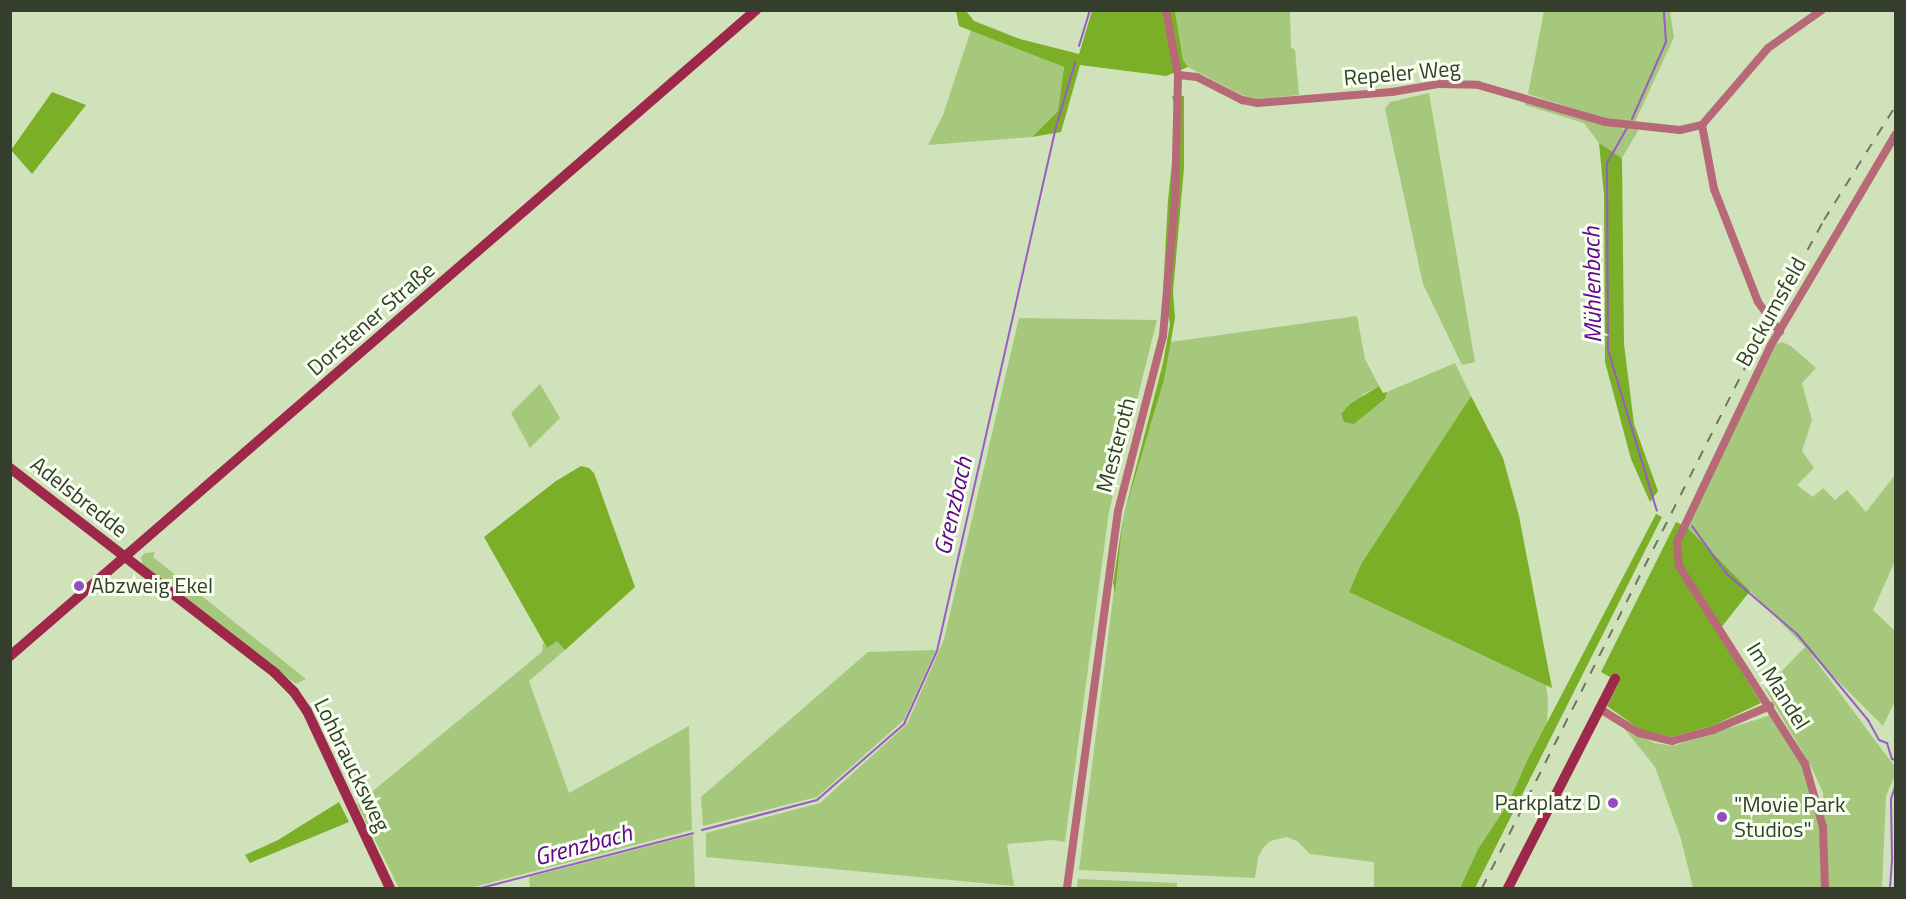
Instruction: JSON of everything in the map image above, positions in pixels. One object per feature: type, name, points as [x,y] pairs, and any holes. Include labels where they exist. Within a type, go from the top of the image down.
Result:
[{"type":"main road","name":"Dorstener Straße","points":[[10,656],[756,10]]},
{"type":"main road","name":"Adelsbredde","points":[[10,468],[124,557]]},
{"type":"main road","name":"Lohbraucksweg","points":[[124,557],[275,673],[294,692],[311,721],[390,888]]},
{"type":"main road","points":[[1508,888],[1615,679]]},
{"type":"street","name":"Mesteroth","points":[[1067,888],[1118,511],[1163,336],[1175,200],[1178,75],[1166,10]]},
{"type":"street","points":[[1780,332],[1758,302],[1714,189],[1702,125],[1768,48],[1822,10]]},
{"type":"street","name":"Repeler Weg","points":[[1178,75],[1197,77],[1242,100],[1258,104],[1392,92],[1439,84],[1478,85],[1605,122],[1680,130],[1702,125]]},
{"type":"street","name":"Bockumsfeld","points":[[1690,515],[1741,404],[1780,332],[1896,134]]},
{"type":"street","name":"Im Mandel","points":[[1690,515],[1677,543],[1676,554],[1679,566],[1805,764],[1823,827],[1825,888]]},
{"type":"street","points":[[1600,709],[1639,733],[1672,741],[1713,730],[1770,706]]},
{"type":"green space","points":[[956,11],[966,11],[974,21],[1020,39],[1079,54],[1092,11],[1175,11],[1183,60],[1188,67],[1166,76],[1080,65],[1061,132],[1032,137],[1058,111],[1064,67],[959,26]]},
{"type":"green space","points":[[1175,11],[1290,11],[1291,47],[1295,50],[1299,95],[1258,99],[1244,96],[1188,67],[1183,61]]},
{"type":"green space","points":[[1544,11],[1670,11],[1674,37],[1635,122],[1638,131],[1622,158],[1599,143],[1584,123],[1525,105],[1526,101],[1624,129],[1628,121],[1603,118],[1528,94]]},
{"type":"green space","points":[[971,30],[1064,67],[1058,111],[1032,137],[928,145],[943,115]]},
{"type":"green space","points":[[52,92],[86,105],[32,174],[11,150]]},
{"type":"green space","points":[[1429,93],[1475,362],[1462,365],[1423,284],[1385,109],[1390,102]]},
{"type":"green space","points":[[1172,96],[1184,96],[1184,168],[1173,292],[1175,318],[1164,380],[1123,518],[1163,363],[1170,324],[1163,291],[1168,200],[1177,116]]},
{"type":"green space","points":[[1599,143],[1622,158],[1624,344],[1634,424],[1658,491],[1650,502],[1631,459],[1605,362],[1604,195]]},
{"type":"green space","points":[[1357,316],[1365,359],[1379,386],[1362,395],[1354,424],[1385,399],[1387,392],[1455,363],[1471,396],[1361,564],[1349,592],[1546,685],[1547,724],[1509,802],[1478,849],[1460,888],[1374,888],[1374,862],[1310,854],[1297,841],[1287,837],[1270,841],[1263,848],[1258,857],[1255,878],[1079,870],[1123,518],[1164,380],[1170,342]]},
{"type":"green space","points":[[1019,318],[1157,320],[1109,511],[1065,842],[1052,840],[1007,844],[1014,886],[706,857],[706,833],[820,803],[907,724],[944,639]]},
{"type":"green space","points":[[1782,342],[1791,346],[1816,368],[1802,383],[1812,420],[1802,451],[1814,468],[1797,485],[1813,497],[1823,488],[1835,500],[1847,490],[1866,512],[1895,475],[1895,561],[1873,610],[1895,631],[1895,701],[1883,726],[1810,653],[1895,767],[1895,775],[1886,796],[1882,888],[1827,888],[1823,793],[1811,766],[1765,689],[1805,647],[1687,527],[1775,345]]},
{"type":"green space","points":[[540,384],[560,418],[530,448],[511,413]]},
{"type":"green space","points":[[1379,386],[1383,393],[1387,392],[1385,399],[1354,424],[1344,422],[1341,414],[1350,404]]},
{"type":"green space","points":[[1471,396],[1503,458],[1519,516],[1552,688],[1349,592],[1361,564]]},
{"type":"green space","points":[[581,466],[589,468],[594,473],[635,587],[565,650],[557,641],[547,648],[484,537],[556,481]]},
{"type":"green space","points":[[1656,514],[1662,517],[1475,888],[1460,888],[1478,849],[1509,802],[1527,761]]},
{"type":"green space","points":[[1123,518],[1115,593],[1113,583]]},
{"type":"green space","points":[[1676,522],[1687,527],[1750,591],[1720,629],[1740,669],[1761,703],[1712,726],[1672,737],[1641,730],[1607,706],[1619,682],[1601,672]]},
{"type":"green space","points":[[155,552],[153,557],[306,679],[296,684],[143,566],[141,557],[145,553]]},
{"type":"green space","points":[[557,640],[565,650],[529,681],[569,793],[689,726],[692,830],[470,888],[399,888],[357,804],[542,652],[543,643],[547,648]]},
{"type":"green space","points":[[936,650],[904,720],[817,797],[703,826],[701,797],[868,652]]},
{"type":"green space","points":[[1771,715],[1803,766],[1820,829],[1821,888],[1693,888],[1681,839],[1655,767],[1623,727],[1654,743],[1673,746]]},
{"type":"green space","points":[[339,802],[349,822],[250,863],[245,855],[278,840]]},
{"type":"green space","points":[[693,835],[695,888],[530,888],[529,877]]},
{"type":"green space","points":[[1078,879],[1177,883],[1177,888],[1077,888]]},
{"type":"waterway","name":"Grenzbach","points":[[1079,46],[1090,10]]},
{"type":"waterway","name":"Mühlenbach","points":[[1632,119],[1666,42],[1664,10]]},
{"type":"waterway","name":"Grenzbach","points":[[702,830],[817,800],[904,724],[937,651],[1056,127],[1075,63]]},
{"type":"waterway","name":"Mühlenbach","points":[[1627,128],[1607,163],[1608,350],[1657,511]]},
{"type":"waterway","name":"Mühlenbach","points":[[1692,526],[1726,573],[1797,634],[1868,720],[1879,740],[1887,743],[1892,759],[1896,760]]},
{"type":"waterway","name":"Mühlenbach","points":[[1890,888],[1891,799],[1896,784]]},
{"type":"waterway","name":"Grenzbach","points":[[481,888],[693,833]]},
{"type":"railway","points":[[1482,888],[1769,320],[1824,220],[1896,105]]},
{"type":"place","name":"Abzweig Ekel","points":[[79,586]]},
{"type":"place","name":"Parkplatz D","points":[[1613,803]]},
{"type":"place","name":"\"Movie Park Studios\"","points":[[1722,817]]}]
